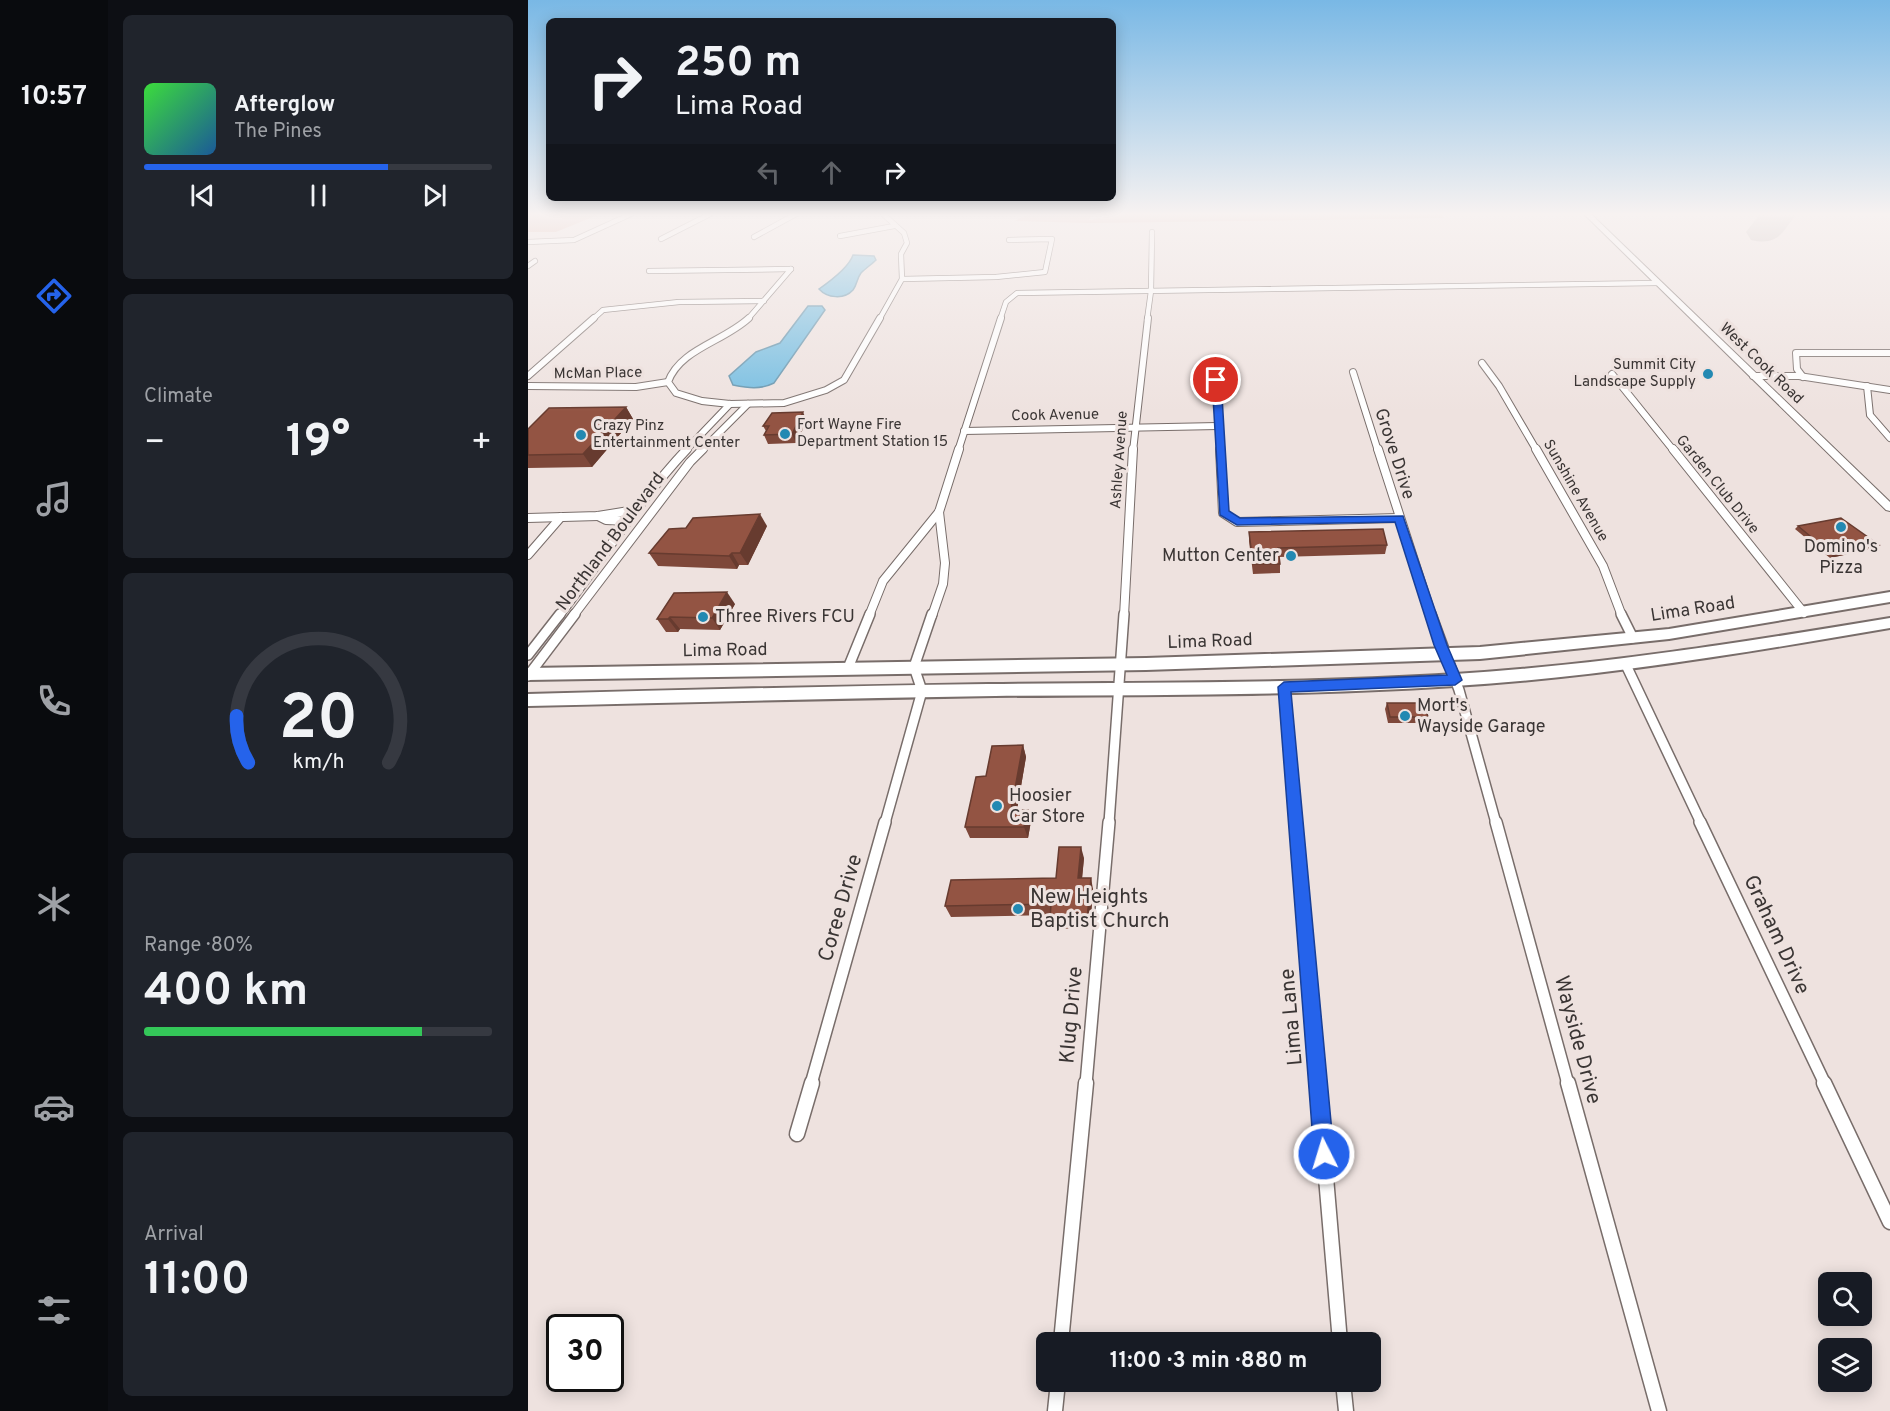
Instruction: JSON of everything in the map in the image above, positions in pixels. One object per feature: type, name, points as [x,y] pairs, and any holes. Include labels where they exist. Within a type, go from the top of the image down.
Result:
[{"type":"highway","name":"Lima Road","points":[[529,675],[1121,664],[1480,653],[1633,638],[1803,613],[1890,597]]},
{"type":"highway","points":[[528,700],[922,691],[1284,687],[1455,680],[1626,664],[1714,653],[1890,623]]},
{"type":"main road","name":"West Cook Road","points":[[1654,280],[1890,508]]},
{"type":"street","points":[[781,280],[742,326],[682,359],[670,370],[668,382],[676,393],[702,401],[748,404],[784,403],[800,400],[826,390],[844,380],[902,280]]},
{"type":"street","name":"Ashley Avenue","points":[[1120,690],[1134,429],[1151,280]]},
{"type":"street","points":[[848,668],[883,581],[939,512],[1006,302],[1017,293],[1657,283]]},
{"type":"street","points":[[528,376],[603,310],[679,302],[764,301]]},
{"type":"street","points":[[1803,377],[1797,369],[1796,353],[1890,353]]},
{"type":"street","name":"Sunshine Avenue","points":[[1482,363],[1499,387],[1603,566],[1627,630],[1633,638]]},
{"type":"street","name":"Grove Drive","points":[[1353,372],[1444,654],[1455,680]]},
{"type":"street","name":"Garden Club Drive","points":[[1612,374],[1803,613]]},
{"type":"street","points":[[1753,376],[1803,377],[1890,390]]},
{"type":"street","points":[[1216,380],[1224,513],[1237,522],[1399,518]]},
{"type":"street","name":"McMan Place","points":[[528,386],[636,387],[668,382]]},
{"type":"street","points":[[1867,386],[1870,415],[1890,438]]},
{"type":"street","name":"Northland Boulevard","points":[[528,656],[585,582],[626,521],[730,404]]},
{"type":"street","name":"Northland Boulevard","points":[[529,675],[690,462],[748,404]]},
{"type":"street","name":"Cook Avenue","points":[[964,431],[1218,426]]},
{"type":"street","points":[[697,439],[713,439]]},
{"type":"street","points":[[528,518],[598,516],[635,510]]},
{"type":"street","points":[[922,691],[914,667],[943,584],[945,563],[939,512]]},
{"type":"street","points":[[598,516],[606,520],[626,521]]},
{"type":"street","points":[[528,555],[561,517]]},
{"type":"street","name":"Graham Drive","points":[[1626,664],[1890,1222]]},
{"type":"street","name":"Wayside Drive","points":[[1455,680],[1659,1411]]},
{"type":"street","name":"Lima Lane","points":[[1284,687],[1339,1332]]},
{"type":"street","name":"Klug Drive","points":[[1063,1332],[1099,952],[1120,690]]},
{"type":"street","name":"Coree Drive","points":[[796,1134],[922,691]]},
{"type":"street","points":[[1055,1411],[1057,1392]]},
{"type":"street","points":[[1344,1392],[1346,1411]]},
{"type":"water","points":[[831,280],[858,280],[853,290],[845,295],[836,297],[819,289]]},
{"type":"water","points":[[808,306],[822,306],[825,310],[774,383],[754,388],[733,385],[729,376],[756,352],[780,343]]},
{"type":"building","points":[[626,407],[583,454],[528,455],[528,429],[549,408]]},
{"type":"building","points":[[803,412],[792,434],[764,435],[769,426],[763,426],[772,413]]},
{"type":"building","points":[[760,514],[740,553],[732,553],[729,556],[649,553],[669,529],[686,528],[693,518]]},
{"type":"building","points":[[1841,518],[1879,545],[1833,555],[1798,526]]},
{"type":"building","points":[[1383,529],[1387,545],[1278,548],[1280,564],[1253,564],[1249,532]]},
{"type":"building","points":[[727,592],[712,618],[657,619],[674,593]]},
{"type":"building","points":[[1387,703],[1424,703],[1428,717],[1390,717]]},
{"type":"building","name":"Hoosier Car Store","points":[[1023,745],[1011,810],[1028,810],[1024,827],[965,827],[976,777],[986,776],[992,746]]},
{"type":"building","name":"New Heights Baptist Church","points":[[1059,847],[1081,847],[1078,878],[1091,878],[1087,919],[1050,919],[1051,904],[945,906],[951,880],[1056,878]]},
{"type":"place","name":"Summit City Landscape Supply","points":[[1708,374]]},
{"type":"place","name":"Fort Wayne Fire Department Station 15","points":[[785,434]]},
{"type":"place","name":"Crazy Pinz Entertainment Center","points":[[581,435]]},
{"type":"place","name":"Domino's Pizza","points":[[1841,527]]},
{"type":"place","name":"Mutton Center","points":[[1291,556]]},
{"type":"place","name":"Three Rivers FCU","points":[[703,617]]},
{"type":"place","name":"Mort's Wayside Garage","points":[[1405,716]]},
{"type":"place","name":"Hoosier Car Store","points":[[997,806]]},
{"type":"place","name":"New Heights Baptist Church","points":[[1018,909]]},
{"type":"route","points":[[1216,380],[1224,513],[1237,522],[1399,518],[1455,680],[1284,687],[1324,1154]]}]
